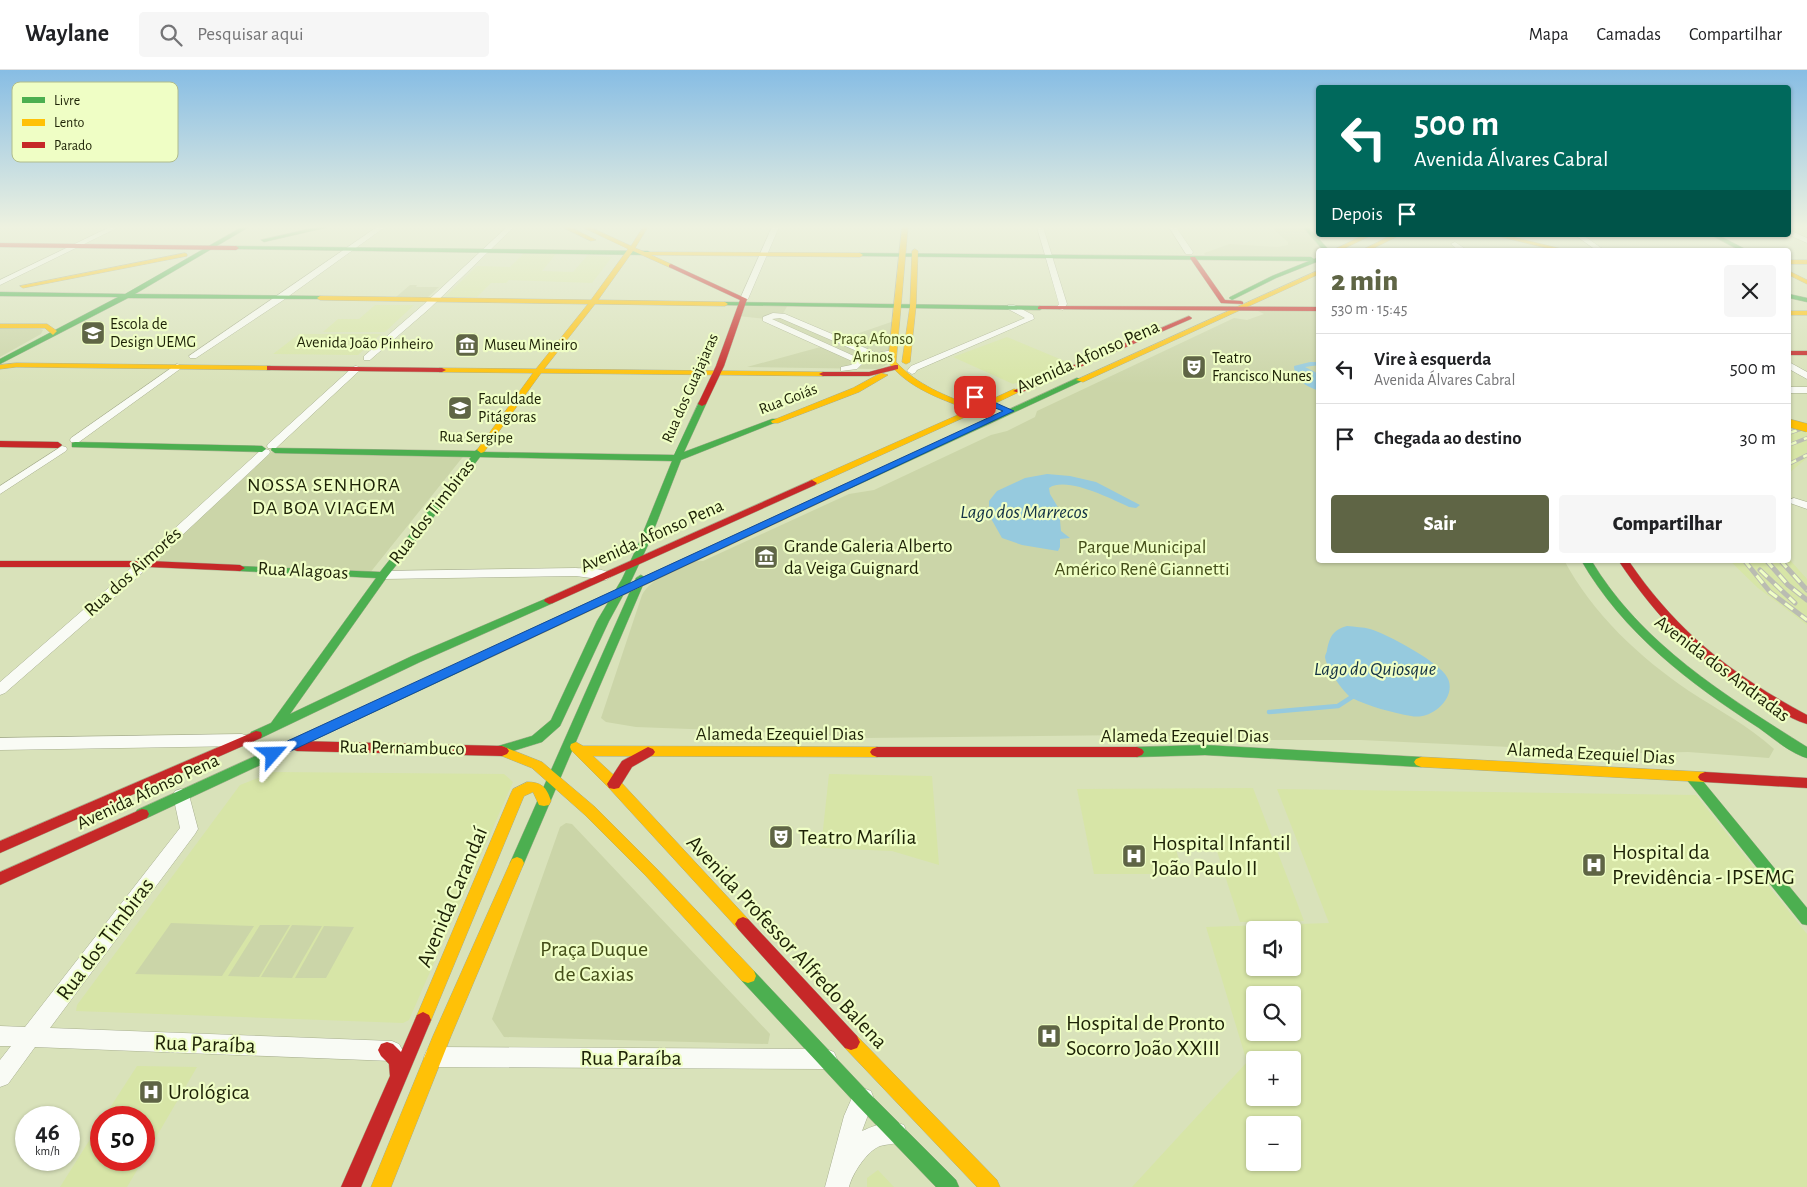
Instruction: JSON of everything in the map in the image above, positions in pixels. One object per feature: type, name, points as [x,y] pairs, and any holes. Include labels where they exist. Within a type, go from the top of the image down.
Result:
[{"type":"street","points":[[0,285],[12,279]]},
{"type":"street","points":[[0,285],[28,279]]},
{"type":"street","points":[[0,293],[64,279]]},
{"type":"street","points":[[0,362],[155,279]]},
{"type":"street","points":[[193,356],[309,279]]},
{"type":"street","points":[[367,358],[455,279]]},
{"type":"street","name":"Rua dos Timbiras","points":[[283,736],[383,574],[479,453],[542,367],[611,279]]},
{"type":"street","points":[[681,279],[712,297],[714,300],[712,304]]},
{"type":"street","points":[[694,279],[743,302]]},
{"type":"street","name":"Rua dos Guajajaras","points":[[634,563],[677,458],[718,369],[753,279]]},
{"type":"street","points":[[893,361],[901,279]]},
{"type":"street","points":[[910,371],[914,279]]},
{"type":"street","points":[[1055,279],[1063,304],[1060,308]]},
{"type":"street","points":[[1207,279],[1223,302],[1248,306]]},
{"type":"street","name":"Avenida Afonso Pena","points":[[0,878],[181,796],[416,659],[697,536],[989,403],[1208,310],[1274,279]]},
{"type":"street","name":"Avenida Afonso Pena","points":[[0,847],[243,740],[283,736],[546,626],[1010,411],[1248,306],[1304,279]]},
{"type":"street","points":[[0,293],[279,300],[594,301],[712,304],[743,302],[1208,310],[1248,306],[1316,309]]},
{"type":"street","points":[[1791,296],[1807,300]]},
{"type":"street","name":"Rua Goiás","points":[[677,458],[856,390],[879,374],[893,361],[910,371],[1030,320],[1030,317],[1011,307]]},
{"type":"street","points":[[1791,313],[1807,313]]},
{"type":"street","points":[[844,369],[854,367],[860,362],[766,319],[773,315],[782,316],[876,356],[893,361],[910,371],[934,380]]},
{"type":"street","points":[[0,326],[47,326],[54,330],[53,333]]},
{"type":"street","points":[[1791,345],[1807,345]]},
{"type":"street","name":"Avenida João Pinheiro","points":[[16,353],[36,355],[367,358],[542,367]]},
{"type":"street","points":[[1791,353],[1807,353]]},
{"type":"street","name":"Avenida João Pinheiro","points":[[0,367],[25,365],[356,369],[542,367],[879,369],[893,361]]},
{"type":"street","points":[[1791,366],[1807,376]]},
{"type":"street","points":[[75,443],[177,367]]},
{"type":"street","name":"Rua dos Aimorés","points":[[0,690],[142,564],[356,369]]},
{"type":"street","name":"Avenida João Pinheiro","points":[[718,369],[830,374],[879,374],[910,371]]},
{"type":"street","points":[[910,371],[934,392],[997,418]]},
{"type":"street","points":[[830,374],[856,390]]},
{"type":"street","points":[[1791,390],[1807,390]]},
{"type":"street","points":[[967,394],[1010,411]]},
{"type":"street","points":[[1791,424],[1807,428]]},
{"type":"street","name":"Rua Sergipe","points":[[60,447],[75,443],[677,458]]},
{"type":"street","points":[[0,444],[60,447]]},
{"type":"street","points":[[0,491],[60,447]]},
{"type":"street","points":[[1794,501],[1807,506]]},
{"type":"street","points":[[639,582],[643,574],[654,564],[729,530],[753,509]]},
{"type":"street","points":[[650,522],[666,534],[683,538],[697,536]]},
{"type":"street","points":[[499,750],[537,739],[556,723],[602,620],[634,563]]},
{"type":"street","name":"Avenida dos Andradas","points":[[1588,563],[1595,578],[1610,599],[1652,641],[1730,702],[1807,753]]},
{"type":"street","name":"Avenida dos Andradas","points":[[1625,563],[1656,608],[1708,658],[1786,710],[1807,720]]},
{"type":"street","name":"Rua Alagoas","points":[[0,564],[142,564],[383,574],[576,572],[606,576]]},
{"type":"street","points":[[606,576],[619,592]]},
{"type":"street","name":"Avenida Carandaí","points":[[351,1187],[399,1077],[423,1059],[442,1036],[639,582]]},
{"type":"street","points":[[546,626],[602,620],[612,624],[617,630]]},
{"type":"street","points":[[1786,710],[1807,725]]},
{"type":"street","name":"Avenida Professor Alfredo Balena","points":[[556,723],[569,740],[614,784],[874,1089],[897,1133],[949,1187]]},
{"type":"street","name":"Rua Pernambuco","points":[[283,736],[499,750],[537,765]]},
{"type":"street","points":[[0,744],[243,740]]},
{"type":"street","name":"Alameda Ezequiel Dias","points":[[581,751],[1108,753],[1205,750],[1692,777],[1788,781],[1806,777]]},
{"type":"street","points":[[614,784],[619,772],[630,760],[650,751]]},
{"type":"street","name":"Avenida Professor Alfredo Balena","points":[[537,765],[590,811],[651,872],[827,1059],[874,1089],[990,1187]]},
{"type":"street","points":[[1692,777],[1807,919]]},
{"type":"street","name":"Avenida Carandaí","points":[[382,1187],[423,1059],[518,793],[527,787],[536,787],[542,793],[544,801]]},
{"type":"street","name":"Rua dos Timbiras","points":[[0,1077],[189,829],[181,796]]},
{"type":"street","name":"Rua Paraíba","points":[[0,1036],[387,1050],[423,1059],[827,1059]]},
{"type":"street","points":[[423,1059],[442,1036]]},
{"type":"street","points":[[387,1050],[395,1055],[398,1060],[399,1077]]},
{"type":"street","points":[[838,1183],[855,1116],[874,1089]]},
{"type":"street","points":[[838,1183],[864,1142],[875,1136],[897,1133]]},
{"type":"shaded area","points":[[463,279],[595,279],[592,283],[509,280],[506,283],[491,283],[477,297],[445,297]]},
{"type":"shaded area","points":[[375,305],[414,305],[385,332],[323,332],[338,319],[359,319]]},
{"type":"shaded area","points":[[299,334],[381,334],[358,355],[273,354]]},
{"type":"shaded area","points":[[1007,337],[1067,362],[1013,384],[953,357]]},
{"type":"shaded area","points":[[1807,421],[1807,458],[1791,471],[1791,425]]},
{"type":"shaded area","points":[[1791,561],[1807,579],[1807,625],[1758,588],[1732,563],[1791,563]]},
{"type":"shaded area","points":[[273,772],[504,774],[513,782],[409,1020],[403,1023],[76,1011],[77,1005],[240,785]]},
{"type":"shaded area","points":[[829,774],[932,776],[939,865],[892,851],[821,848]]},
{"type":"shaded area","name":"Hospital Infantil João Paulo II","points":[[1253,788],[1304,921],[1240,922],[1213,839],[1173,839],[1183,874],[1094,874],[1077,789]]},
{"type":"shaded area","points":[[1277,789],[1696,795],[1807,934],[1807,1187],[1132,1187],[1246,1063],[1246,1106],[1301,1106],[1301,1051],[1246,1051],[1246,1059],[1206,927],[1246,926],[1246,976],[1301,976],[1301,924],[1329,923]]},
{"type":"shaded area","name":"Urológica","points":[[137,1066],[197,1067],[155,1139],[155,1106],[111,1106]]},
{"type":"shaded area","points":[[90,1139],[90,1171],[136,1171],[127,1187],[60,1187],[70,1171],[80,1171],[80,1155]]},
{"type":"shaded area","points":[[878,1170],[894,1187],[867,1187],[867,1178]]},
{"type":"green space","points":[[410,285],[417,285],[416,287],[439,287],[428,297],[396,297]]},
{"type":"green space","name":"Praça Afonso Arinos","points":[[742,304],[788,305],[782,315],[839,340],[897,320],[892,362],[879,369],[747,367],[824,346],[766,319],[738,316]]},
{"type":"green space","name":"Parque Municipal Américo Renê Giannetti","points":[[1316,310],[1316,563],[1566,563],[1588,598],[1618,633],[1670,678],[1744,726],[1774,749],[1769,758],[1688,752],[1639,753],[1361,740],[1267,740],[1134,735],[865,738],[795,733],[636,727],[606,722],[601,718],[642,595],[660,577],[678,567],[703,561],[849,494],[874,490],[991,435],[1007,431],[1035,417],[1037,411],[1234,318],[1247,320],[1264,314],[1258,311]]},
{"type":"green space","points":[[0,328],[43,330],[41,334],[0,357]]},
{"type":"green space","points":[[273,451],[466,453],[369,574],[163,565],[151,558]]},
{"type":"green space","name":"Praça Duque de Caxias","points":[[566,823],[572,824],[770,1034],[768,1044],[504,1037],[492,1019],[560,827]]},
{"type":"green space","points":[[171,923],[254,926],[222,976],[135,974]]},
{"type":"green space","points":[[260,925],[290,925],[259,977],[228,976]]},
{"type":"green space","points":[[292,925],[322,926],[292,978],[261,977]]},
{"type":"green space","points":[[324,926],[354,927],[326,978],[295,978]]},
{"type":"water","points":[[1316,362],[1316,365],[1305,367],[1316,372],[1316,390],[1302,382],[1296,376],[1294,366]]},
{"type":"water","name":"Lago dos Marrecos","points":[[1047,474],[1070,476],[1096,482],[1140,505],[1136,508],[1129,507],[1089,490],[1067,485],[1057,485],[1049,488],[1050,494],[1059,509],[1061,531],[1070,538],[1060,539],[1058,551],[1022,545],[1002,538],[989,515],[989,501],[997,491],[1025,478]]},
{"type":"water","name":"Lago do Quiosque","points":[[1347,626],[1362,627],[1388,636],[1431,661],[1445,674],[1449,682],[1450,690],[1442,704],[1428,714],[1411,716],[1373,706],[1349,696],[1332,673],[1325,657],[1333,634],[1338,629]]},
{"type":"waterway","points":[[1269,712],[1338,706],[1355,695]]},
{"type":"railway","points":[[1791,432],[1807,427]]},
{"type":"railway","points":[[1791,444],[1807,438]]},
{"type":"railway","points":[[1791,463],[1807,455]]},
{"type":"railway","points":[[1746,563],[1770,592],[1807,620]]},
{"type":"railway","points":[[1769,563],[1788,585],[1807,600]]},
{"type":"railway","points":[[1783,563],[1807,590]]},
{"type":"railway","points":[[1760,570],[1795,603]]},
{"type":"traffic: fast","points":[[0,362],[156,279]]},
{"type":"traffic: fast","points":[[1232,298],[1270,279]]},
{"type":"traffic: fast","points":[[0,294],[320,298]]},
{"type":"traffic: fast","points":[[1791,296],[1807,300]]},
{"type":"traffic: fast","points":[[725,304],[1040,308]]},
{"type":"traffic: fast","points":[[846,487],[1080,380]]},
{"type":"traffic: fast","points":[[500,750],[537,739],[556,723],[603,621],[627,579],[643,545],[677,458],[702,404]]},
{"type":"traffic: fast","points":[[275,450],[677,458],[775,421]]},
{"type":"traffic: fast","points":[[75,445],[262,449]]},
{"type":"traffic: fast","points":[[277,723],[383,575],[481,450]]},
{"type":"traffic: fast","points":[[1588,563],[1601,586],[1624,614],[1672,660],[1752,718],[1807,753]]},
{"type":"traffic: fast","points":[[240,568],[383,575]]},
{"type":"traffic: fast","points":[[517,863],[641,578]]},
{"type":"traffic: fast","points":[[256,735],[416,659],[549,601]]},
{"type":"traffic: fast","points":[[142,814],[477,659]]},
{"type":"traffic: fast","points":[[1137,752],[1205,750],[1421,762]]},
{"type":"traffic: fast","points":[[1692,777],[1807,919]]},
{"type":"traffic: fast","points":[[748,976],[863,1099],[949,1187]]},
{"type":"traffic: slow","points":[[23,286],[59,279]]},
{"type":"traffic: slow","points":[[481,450],[536,374],[611,279]]},
{"type":"traffic: slow","points":[[900,279],[892,362],[910,380],[921,387],[982,412]]},
{"type":"traffic: slow","points":[[906,362],[913,306],[914,279]]},
{"type":"traffic: slow","points":[[1080,380],[1303,279]]},
{"type":"traffic: slow","points":[[1801,279],[1807,282]]},
{"type":"traffic: slow","points":[[320,298],[725,304]]},
{"type":"traffic: slow","points":[[1791,313],[1807,313]]},
{"type":"traffic: slow","points":[[0,326],[47,326],[54,331],[53,333]]},
{"type":"traffic: slow","points":[[0,367],[16,365],[270,368]]},
{"type":"traffic: slow","points":[[442,370],[823,374]]},
{"type":"traffic: slow","points":[[775,421],[856,390],[884,375]]},
{"type":"traffic: slow","points":[[812,483],[1017,391]]},
{"type":"traffic: slow","points":[[1791,424],[1807,428]]},
{"type":"traffic: slow","points":[[477,659],[846,487]]},
{"type":"traffic: slow","points":[[576,747],[614,784],[743,924]]},
{"type":"traffic: slow","points":[[502,751],[537,765],[590,811],[651,872],[748,976]]},
{"type":"traffic: slow","points":[[581,751],[877,752]]},
{"type":"traffic: slow","points":[[1421,762],[1705,777]]},
{"type":"traffic: slow","points":[[423,1020],[518,793],[527,787],[536,787],[542,793],[544,801]]},
{"type":"traffic: slow","points":[[381,1187],[442,1036],[517,863]]},
{"type":"traffic: slow","points":[[851,1042],[990,1187]]},
{"type":"traffic: jam","points":[[700,279],[744,299],[720,366],[702,404]]},
{"type":"traffic: jam","points":[[1207,279],[1223,302],[1241,303]]},
{"type":"traffic: jam","points":[[1040,308],[1316,309]]},
{"type":"traffic: jam","points":[[1017,391],[1189,318]]},
{"type":"traffic: jam","points":[[1791,353],[1807,353]]},
{"type":"traffic: jam","points":[[823,374],[869,374],[895,367]]},
{"type":"traffic: jam","points":[[270,368],[442,370]]},
{"type":"traffic: jam","points":[[0,444],[58,445]]},
{"type":"traffic: jam","points":[[549,601],[812,483]]},
{"type":"traffic: jam","points":[[1625,563],[1660,611],[1703,653],[1752,689],[1807,720]]},
{"type":"traffic: jam","points":[[0,564],[149,564],[240,568]]},
{"type":"traffic: jam","points":[[0,847],[256,735]]},
{"type":"traffic: jam","points":[[297,746],[502,751]]},
{"type":"traffic: jam","points":[[614,784],[627,764],[648,752]]},
{"type":"traffic: jam","points":[[877,752],[1137,752]]},
{"type":"traffic: jam","points":[[1705,777],[1807,783]]},
{"type":"traffic: jam","points":[[0,879],[142,814]]},
{"type":"traffic: jam","points":[[743,924],[851,1042]]},
{"type":"traffic: jam","points":[[351,1187],[423,1020]]},
{"type":"traffic: jam","points":[[387,1050],[398,1061],[399,1077]]},
{"type":"place","name":"Escola de Design UEMG","points":[[93,333]]},
{"type":"place","name":"Museu Mineiro","points":[[467,345]]},
{"type":"place","name":"Teatro Francisco Nunes","points":[[1194,367]]},
{"type":"place","name":"Faculdade Pitágoras","points":[[460,408]]},
{"type":"place","name":"Grande Galeria Alberto da Veiga Guignard","points":[[766,557]]},
{"type":"place","name":"Teatro Marília","points":[[781,837]]},
{"type":"place","name":"Hospital Infantil João Paulo II","points":[[1134,856]]},
{"type":"place","name":"Hospital da Previdência - IPSEMG","points":[[1594,865]]},
{"type":"place","name":"Hospital de Pronto Socorro João XXIII","points":[[1049,1036]]},
{"type":"place","name":"Urológica","points":[[151,1092]]},
{"type":"district","name":"NOSSA SENHORA DA BOA VIAGEM","points":[[324,496]]},
{"type":"route","points":[[273,754],[639,582],[1010,411],[975,397]]}]
